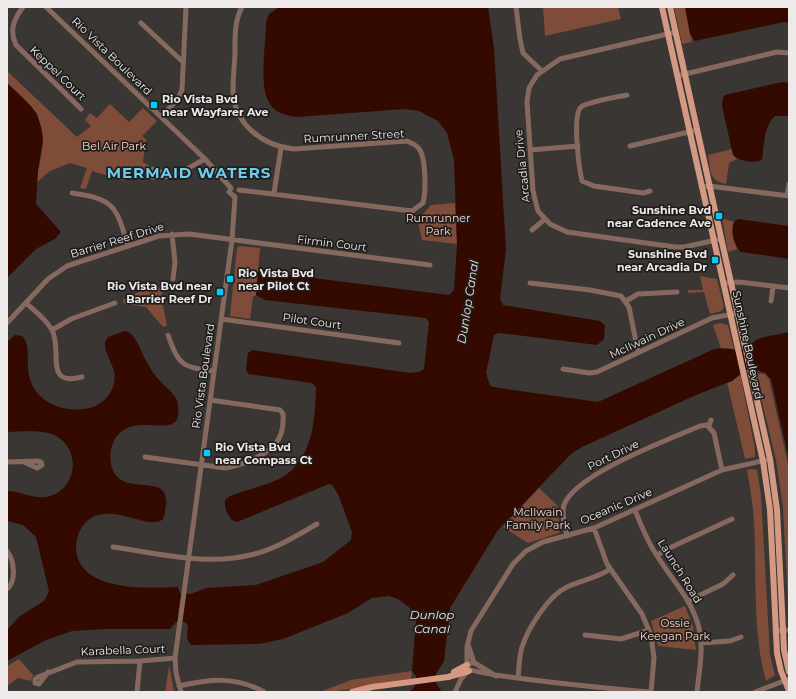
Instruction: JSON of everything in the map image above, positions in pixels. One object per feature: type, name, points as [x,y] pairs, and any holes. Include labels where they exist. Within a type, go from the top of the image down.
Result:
[{"type":"main road","name":"Sunshine Boulevard","points":[[662,7],[702,187],[718,240]]},
{"type":"main road","name":"Sunshine Boulevard","points":[[670,7],[709,186],[727,283],[731,314],[763,461],[770,510],[778,662],[787,680],[789,691]]},
{"type":"main road","name":"Sunshine Boulevard","points":[[727,283],[738,313],[770,459],[777,510],[786,630],[784,650],[789,672]]},
{"type":"main road","points":[[440,678],[467,664]]},
{"type":"main road","points":[[352,692],[448,677],[471,671]]},
{"type":"street","name":"Keppel Court","points":[[23,7],[13,26],[13,35],[16,45],[81,109]]},
{"type":"street","name":"Rio Vista Boulevard","points":[[46,7],[205,160],[231,188]]},
{"type":"street","points":[[161,117],[181,94],[186,7]]},
{"type":"street","points":[[516,7],[523,52],[542,70]]},
{"type":"street","name":"Rumrunner Street","points":[[239,8],[237,18],[233,92],[235,103],[240,115],[253,133],[264,141],[281,148],[294,149],[407,141],[419,149],[422,156],[425,198],[423,203],[412,211],[240,190]]},
{"type":"street","points":[[141,23],[183,62]]},
{"type":"street","name":"Arcadia Drive","points":[[675,32],[668,35],[560,59],[542,70],[537,75],[529,88],[527,102],[533,191],[538,211],[550,224],[567,232],[675,247],[718,240]]},
{"type":"street","points":[[677,76],[777,52],[789,53]]},
{"type":"street","points":[[627,95],[587,104],[580,108],[577,114],[578,146],[582,181],[588,184],[643,192],[650,191]]},
{"type":"street","points":[[630,146],[697,130]]},
{"type":"street","points":[[530,150],[578,146]]},
{"type":"street","points":[[274,193],[281,148]]},
{"type":"street","points":[[171,176],[205,160]]},
{"type":"street","points":[[702,187],[709,186],[788,196],[789,184]]},
{"type":"street","points":[[236,187],[240,190],[239,195],[235,197],[230,192],[231,188],[236,187]]},
{"type":"street","points":[[72,193],[92,196],[105,200],[113,207],[119,216],[128,246]]},
{"type":"street","name":"Rio Vista Boulevard","points":[[181,692],[176,673],[176,658],[232,240],[235,197]]},
{"type":"street","points":[[532,230],[545,218]]},
{"type":"street","points":[[172,234],[175,262],[173,279]]},
{"type":"street","name":"Barrier Reef Drive","points":[[7,323],[48,280],[62,269],[80,260],[159,236],[172,234],[189,234],[232,240]]},
{"type":"street","name":"Firmin Court","points":[[232,240],[430,265]]},
{"type":"street","points":[[530,282],[612,293],[621,296],[626,300],[638,352]]},
{"type":"street","points":[[727,283],[789,288]]},
{"type":"street","points":[[771,301],[774,287]]},
{"type":"street","points":[[626,300],[638,294],[677,292]]},
{"type":"street","points":[[26,303],[46,321],[52,330],[55,340],[57,371],[62,377],[70,380],[82,377]]},
{"type":"street","points":[[52,330],[71,319],[115,303]]},
{"type":"street","name":"McIIwain Drive","points":[[563,369],[590,373],[597,372],[712,318],[738,313]]},
{"type":"street","name":"Pilot Court","points":[[221,320],[399,343]]},
{"type":"street","points":[[168,335],[174,353],[180,361],[192,368],[214,372]]},
{"type":"street","points":[[145,457],[201,465],[230,467],[262,455],[275,445],[282,429],[283,414],[280,410],[210,400]]},
{"type":"street","points":[[712,420],[709,426],[714,433],[722,470]]},
{"type":"street","name":"Port Drive","points":[[567,536],[563,517],[565,505],[571,495],[585,481],[604,470],[700,426],[709,426]]},
{"type":"street","name":"Oceanic Drive","points":[[467,664],[468,640],[473,628],[516,560],[526,551],[538,544],[594,528],[722,470],[770,459]]},
{"type":"street","points":[[7,462],[24,462]]},
{"type":"street","name":"Launch Road","points":[[634,510],[656,556],[688,601],[697,621],[701,643],[697,692]]},
{"type":"street","points":[[656,556],[663,551],[732,520]]},
{"type":"street","points":[[112,547],[189,558],[236,558],[252,555],[284,542],[317,524]]},
{"type":"street","points":[[594,528],[610,569],[639,609],[649,630],[654,658],[651,692]]},
{"type":"street","points":[[7,551],[11,559],[13,582],[7,589]]},
{"type":"street","points":[[7,559],[12,568]]},
{"type":"street","points":[[518,678],[520,655],[525,640],[547,603],[566,587],[602,574],[610,569]]},
{"type":"street","points":[[688,601],[727,582],[733,576]]},
{"type":"street","points":[[585,634],[621,639],[649,630]]},
{"type":"street","points":[[776,631],[786,630]]},
{"type":"street","points":[[701,643],[734,640],[741,637]]},
{"type":"street","points":[[455,692],[464,675],[476,667],[468,640]]},
{"type":"street","name":"Karabella Court","points":[[48,672],[77,662],[140,661],[176,658]]},
{"type":"street","points":[[137,692],[140,661]]},
{"type":"street","points":[[496,676],[474,663],[470,662],[467,664],[467,668],[471,671],[496,676],[648,692]]},
{"type":"street","points":[[448,677],[455,679],[457,686]]},
{"type":"street","points":[[179,686],[202,681],[230,680],[246,683],[264,692]]},
{"type":"street","points":[[754,692],[787,680]]},
{"type":"green space","points":[[543,7],[618,7],[621,19],[545,36]]},
{"type":"green space","points":[[674,7],[685,7],[692,42],[682,44]]},
{"type":"green space","name":"Bel Air Park","points":[[7,71],[77,137],[91,126],[85,120],[90,113],[97,118],[110,104],[129,122],[143,108],[157,121],[142,136],[146,139],[143,162],[150,166],[145,173],[136,168],[124,181],[92,171],[86,189],[80,188],[87,168],[70,163],[50,171],[37,182],[43,144],[42,130],[36,114],[31,107],[7,83]]},
{"type":"green space","points":[[732,149],[733,155],[737,159],[729,163],[726,184],[716,180],[711,174],[708,155]]},
{"type":"green space","name":"Rumrunner Park","points":[[455,203],[457,244],[422,240],[417,217],[423,214],[431,205]]},
{"type":"green space","points":[[722,218],[734,222],[733,232],[737,249],[728,252]]},
{"type":"green space","points":[[239,246],[260,248],[256,295],[253,297],[250,319],[230,316],[237,248]]},
{"type":"green space","points":[[700,276],[717,279],[724,307],[722,311],[710,314],[704,292],[688,293],[688,290],[703,290]]},
{"type":"green space","points":[[166,283],[167,286],[161,295],[167,326],[163,327],[146,307],[124,304],[123,300],[142,290],[162,287]]},
{"type":"green space","points":[[720,323],[728,325],[734,349],[721,348],[713,325]]},
{"type":"green space","points":[[740,373],[755,449],[755,457],[745,459],[727,382],[732,381]]},
{"type":"green space","points":[[755,373],[765,374],[769,379],[789,469],[789,620],[783,507],[776,460]]},
{"type":"green space","points":[[747,470],[757,470],[761,494],[770,655],[775,675],[766,681],[757,622],[754,522]]},
{"type":"green space","name":"McIlwain Family Park","points":[[539,488],[557,505],[560,530],[559,533],[528,543],[503,527]]},
{"type":"green space","name":"Ossie Keegan Park","points":[[685,606],[693,627],[696,650],[658,646],[651,621]]},
{"type":"green space","points":[[19,659],[33,675],[31,681],[18,678],[7,686],[7,666]]},
{"type":"green space","points":[[169,667],[170,669],[174,692],[165,692]]},
{"type":"green space","points":[[412,671],[411,679],[331,692],[320,692],[351,680]]},
{"type":"water","name":"Dunlop Canal","points":[[279,7],[488,7],[494,48],[506,250],[500,299],[503,305],[600,321],[605,325],[604,339],[597,345],[499,333],[494,335],[486,373],[490,386],[598,402],[712,350],[720,348],[743,349],[758,339],[789,332],[789,460],[771,379],[765,373],[754,369],[746,370],[732,381],[696,395],[582,447],[571,454],[498,530],[450,608],[444,661],[436,674],[436,683],[442,692],[409,692],[413,689],[416,681],[416,676],[412,671],[416,620],[410,608],[398,599],[389,596],[372,598],[348,613],[283,639],[259,644],[191,645],[187,639],[188,626],[185,622],[176,622],[170,629],[105,629],[72,631],[46,640],[7,661],[7,630],[20,616],[44,601],[49,591],[36,537],[23,525],[7,521],[7,491],[36,497],[46,497],[56,494],[64,487],[69,479],[73,461],[70,451],[65,443],[56,436],[45,432],[7,432],[7,342],[15,335],[22,336],[25,339],[28,351],[28,368],[34,387],[39,395],[46,401],[55,405],[74,409],[91,408],[103,401],[108,396],[114,385],[115,378],[105,342],[108,337],[125,331],[129,332],[135,338],[152,371],[174,395],[178,406],[178,418],[173,424],[131,427],[121,432],[113,443],[110,454],[111,464],[116,475],[123,481],[133,484],[152,486],[160,489],[165,494],[166,505],[163,519],[157,522],[149,522],[118,515],[97,515],[87,521],[80,530],[77,537],[76,549],[80,563],[89,574],[102,581],[134,587],[178,587],[180,593],[191,594],[206,588],[256,585],[323,562],[351,540],[352,532],[338,494],[332,485],[329,484],[237,522],[232,520],[227,513],[225,508],[225,500],[230,496],[279,479],[290,472],[299,462],[310,439],[315,413],[316,387],[312,383],[248,374],[246,369],[248,353],[253,350],[410,373],[419,372],[424,369],[429,322],[426,318],[265,300],[256,295],[258,272],[449,295],[454,290],[457,244],[454,160],[447,133],[438,121],[419,111],[405,109],[297,117],[285,115],[275,110],[266,96],[263,76],[266,22],[269,14]]},
{"type":"water","points":[[685,7],[789,7],[789,23],[784,22],[695,41],[690,34]]},
{"type":"water","points":[[782,82],[789,83],[789,116],[775,116],[771,120],[765,136],[762,160],[751,162],[736,157],[733,155],[722,106],[723,97],[725,95]]},
{"type":"water","points":[[7,83],[30,105],[37,114],[43,139],[38,170],[36,204],[61,232],[55,239],[36,249],[7,278]]},
{"type":"water","points":[[738,219],[789,226],[789,259],[741,252],[736,246],[732,230],[734,222]]},
{"type":"place","name":"Rio Vista Bvd near Wayfarer Ave","points":[[154,105]]},
{"type":"place","name":"Sunshine Bvd near Cadence Ave","points":[[719,216]]},
{"type":"place","name":"Sunshine Bvd near Arcadia Dr","points":[[715,260]]},
{"type":"place","name":"Rio Vista Bvd near Pilot Ct","points":[[230,279]]},
{"type":"place","name":"Rio Vista Bvd near Barrier Reef Dr","points":[[220,292]]},
{"type":"place","name":"Rio Vista Bvd near Compass Ct","points":[[207,453]]},
{"type":"district","name":"MERMAID WATERS","points":[[189,173]]}]
